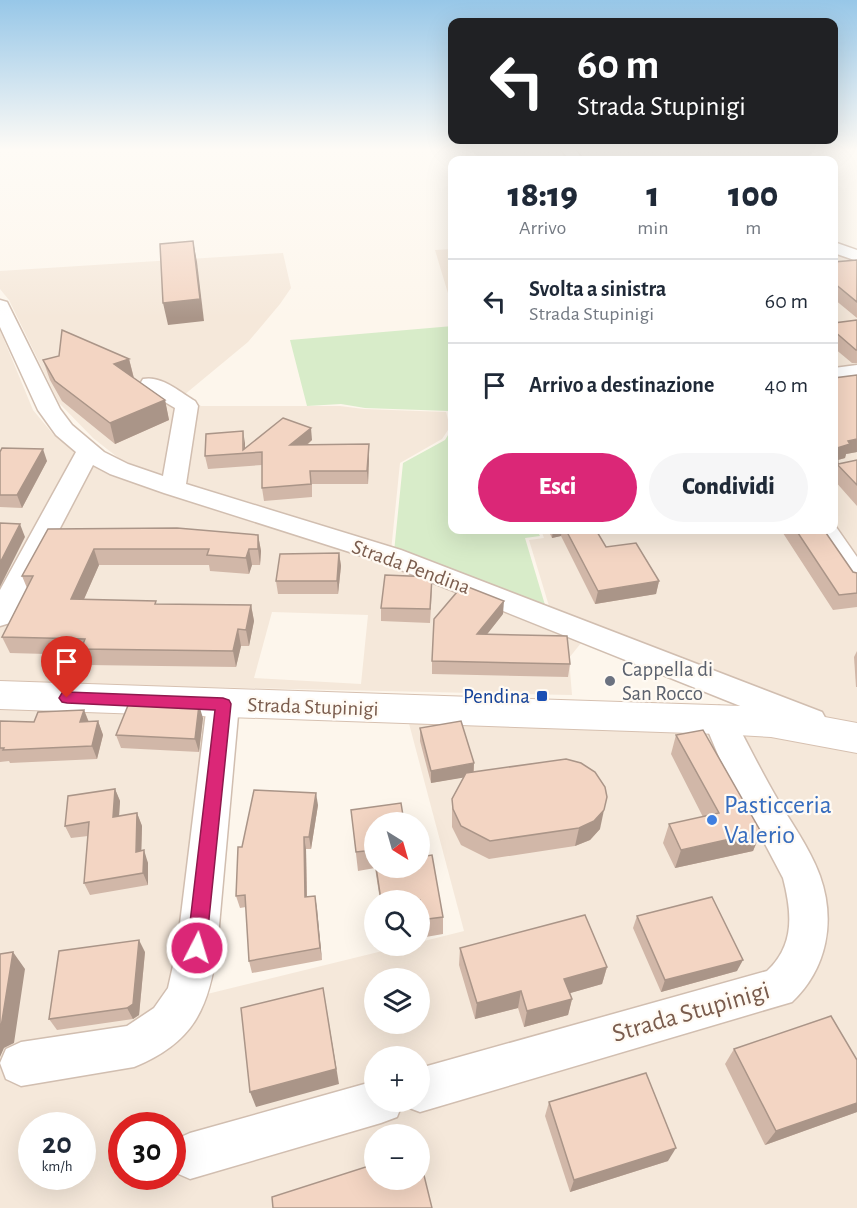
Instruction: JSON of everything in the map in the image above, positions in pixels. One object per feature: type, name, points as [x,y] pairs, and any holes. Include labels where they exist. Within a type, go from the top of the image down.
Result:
[{"type":"street","points":[[838,249],[857,256]]},
{"type":"street","name":"Strada Pendina","points":[[0,306],[6,338],[49,410],[83,460],[119,469],[391,556],[698,679],[852,736]]},
{"type":"street","points":[[838,373],[857,371]]},
{"type":"street","points":[[151,384],[187,406],[173,488]]},
{"type":"street","points":[[0,616],[83,460]]},
{"type":"street","points":[[828,534],[857,577]]},
{"type":"street","name":"Strada Stupinigi","points":[[0,695],[719,719],[771,722],[852,736]]},
{"type":"street","name":"Strada Stupinigi","points":[[21,1064],[134,1046],[169,1023],[185,1000],[193,975],[197,948],[223,704]]},
{"type":"street","name":"Strada Stupinigi","points":[[430,1087],[778,988],[791,978],[809,938],[807,894],[801,875],[736,757],[719,719]]},
{"type":"street","points":[[190,1156],[364,1106]]},
{"type":"shaded area","points":[[838,245],[857,252],[857,736],[552,616],[529,540],[544,538],[542,534],[838,534]]},
{"type":"shaded area","points":[[448,249],[448,293],[435,250]]},
{"type":"shaded area","points":[[283,253],[291,288],[280,304],[248,342],[184,395],[201,406],[340,406],[446,412],[448,430],[442,439],[400,463],[391,551],[121,460],[93,438],[59,403],[9,300],[0,289],[0,271]]},
{"type":"shaded area","points":[[0,330],[33,410],[53,434],[88,462],[111,476],[386,564],[581,643],[569,658],[572,695],[0,683]],"holes":[[[272,612],[368,615],[361,684],[254,678]]]},
{"type":"shaded area","points":[[0,705],[230,712],[203,995],[364,956],[430,956],[430,940],[464,931],[407,716],[857,739],[857,1208],[0,1208]]},
{"type":"green space","points":[[448,326],[448,411],[365,408],[341,404],[307,406],[290,340]]},
{"type":"green space","points":[[448,435],[448,534],[539,534],[540,536],[525,538],[548,615],[394,552],[403,463],[445,440]]},
{"type":"building","points":[[193,241],[200,299],[163,303],[160,244]]},
{"type":"building","points":[[857,260],[857,302],[838,286],[838,262]]},
{"type":"building","points":[[857,320],[857,350],[838,334],[838,322]]},
{"type":"building","points":[[62,330],[129,359],[114,364],[165,400],[110,423],[55,381],[43,360],[59,356]]},
{"type":"building","points":[[857,375],[857,439],[848,441],[850,444],[838,448],[838,377]]},
{"type":"building","points":[[283,418],[311,428],[290,445],[369,444],[367,471],[310,471],[311,484],[262,488],[262,452],[205,456],[206,434],[243,431],[243,450]]},
{"type":"building","points":[[2,448],[43,449],[17,495],[0,495],[0,452]]},
{"type":"building","points":[[857,460],[857,485],[838,465],[838,464]]},
{"type":"building","points":[[0,523],[20,524],[0,563]]},
{"type":"building","points":[[177,528],[258,535],[258,549],[249,549],[246,558],[207,555],[209,549],[94,549],[71,599],[156,601],[155,604],[251,605],[246,630],[238,629],[233,651],[81,649],[85,639],[2,637],[33,576],[22,576],[48,529]]},
{"type":"building","points":[[568,534],[598,534],[606,547],[636,543],[659,581],[598,591]]},
{"type":"building","points":[[799,534],[827,534],[853,572],[857,573],[857,593],[839,595]]},
{"type":"building","points":[[339,553],[337,581],[276,581],[280,554]]},
{"type":"building","points":[[385,575],[432,577],[430,609],[381,608]]},
{"type":"building","points":[[463,585],[504,601],[477,634],[567,636],[570,664],[432,661],[434,619]]},
{"type":"building","points":[[129,703],[199,705],[195,739],[116,735]]},
{"type":"building","points":[[84,710],[80,722],[98,721],[92,746],[3,750],[4,748],[0,748],[0,721],[34,722],[38,712]]},
{"type":"building","points":[[461,721],[474,763],[431,771],[420,728]]},
{"type":"building","points":[[703,730],[761,832],[681,850],[669,824],[719,813],[676,735]]},
{"type":"building","points":[[566,759],[581,763],[595,772],[605,787],[607,797],[604,810],[594,821],[579,828],[490,841],[461,826],[453,809],[452,799],[466,773]]},
{"type":"building","points":[[115,789],[113,817],[137,813],[136,852],[144,850],[143,873],[84,883],[89,822],[65,826],[68,796]]},
{"type":"building","points":[[254,790],[316,793],[309,837],[304,837],[305,897],[315,896],[320,948],[249,961],[245,895],[236,896],[238,847],[242,847]]},
{"type":"building","points":[[401,803],[402,812],[364,812],[364,851],[356,852],[351,810]]},
{"type":"building","points":[[430,855],[432,855],[443,917],[430,919],[430,890],[379,890],[378,878],[430,878]]},
{"type":"building","points":[[712,897],[743,960],[665,980],[637,916]]},
{"type":"building","points":[[585,915],[607,967],[564,979],[572,999],[527,1011],[521,991],[477,1003],[460,948]]},
{"type":"building","points":[[139,940],[133,1004],[127,1008],[49,1019],[59,951]]},
{"type":"building","points":[[13,952],[1,1027],[0,1028],[0,954]]},
{"type":"building","points":[[323,988],[336,1069],[250,1092],[241,1008]]},
{"type":"building","points":[[831,1016],[857,1060],[857,1103],[776,1131],[734,1049]]},
{"type":"building","points":[[646,1073],[676,1148],[574,1180],[549,1102]]},
{"type":"building","points":[[364,1168],[364,1190],[428,1190],[432,1208],[273,1208],[272,1197]]},
{"type":"place","name":"Cappella di San Rocco","points":[[610,681]]},
{"type":"place","name":"Pendina","points":[[542,696]]},
{"type":"place","name":"Pasticceria Valerio","points":[[712,820]]},
{"type":"route","points":[[67,698],[223,704],[197,948]]}]
